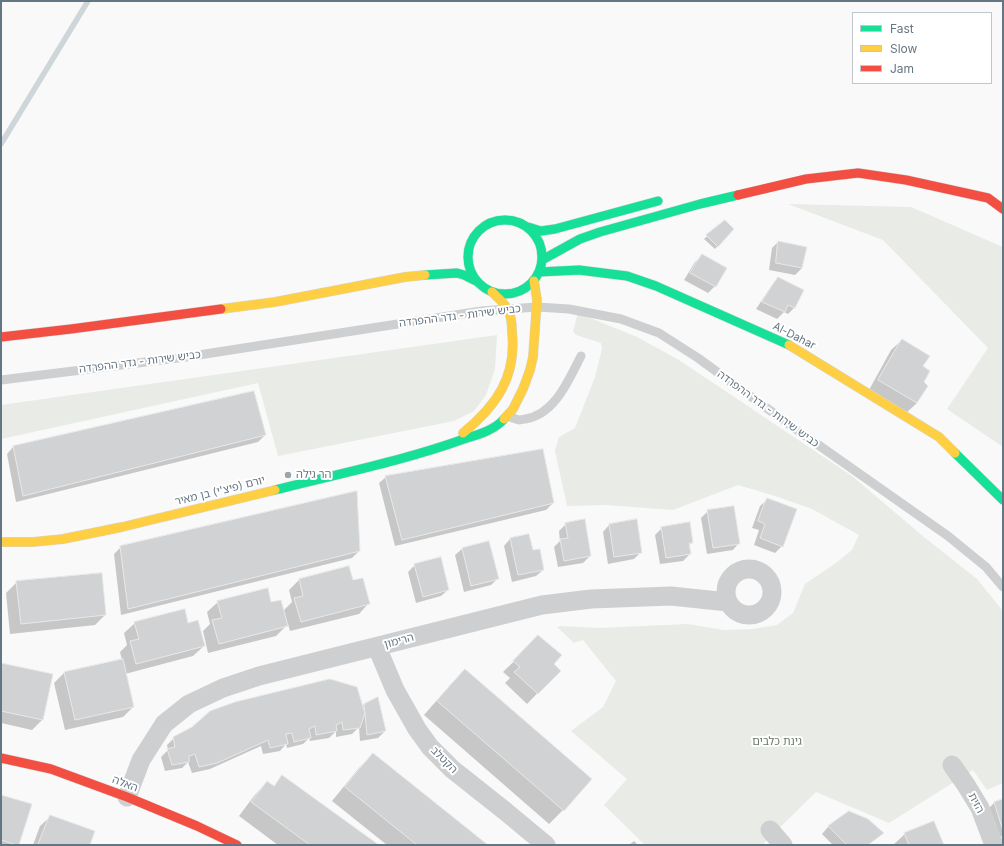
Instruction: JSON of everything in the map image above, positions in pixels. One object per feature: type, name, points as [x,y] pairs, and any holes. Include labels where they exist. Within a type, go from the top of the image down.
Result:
[{"type":"street","points":[[731,187],[858,173],[898,179],[988,198],[1003,209]]},
{"type":"street","points":[[542,260],[580,238],[700,204],[798,180]]},
{"type":"street","points":[[478,282],[473,276],[465,255],[477,232],[486,225],[496,221],[507,220],[518,222],[541,231],[555,229],[666,199]]},
{"type":"street","points":[[1,337],[275,302],[405,277],[457,273],[478,282],[492,292],[502,294],[514,293],[525,288],[534,281],[539,272],[542,260],[541,247],[536,236],[528,227]]},
{"type":"street","points":[[405,277],[443,264]]},
{"type":"street","name":"Al-Dahar","points":[[539,272],[579,270],[627,276],[656,286],[792,346],[938,437],[1003,500]]},
{"type":"street","name":"יורם (פיצ'י) בן מאיר","points":[[1,542],[34,542],[63,539],[122,527],[356,470],[442,447],[487,431],[502,422],[513,409],[530,370],[533,357],[537,307],[534,281]]},
{"type":"street","name":"יורם (פיצ'י) בן מאיר","points":[[442,447],[464,433],[486,414],[498,397],[507,379],[513,356],[513,333],[507,309],[492,292]]},
{"type":"street","name":"הרימון","points":[[127,797],[141,760],[164,724],[189,704],[223,688],[259,676],[542,605],[591,599],[671,596],[728,602]]},
{"type":"street","name":"הקטלב","points":[[377,647],[394,690],[430,748],[452,769],[546,845]]},
{"type":"street","name":"האלה","points":[[1,758],[51,769],[127,797],[198,826],[236,845]]},
{"type":"street","name":"הזית","points":[[952,765],[980,808],[994,845]]},
{"type":"street","points":[[770,830],[783,845]]},
{"type":"lane","name":"כביש שירות - גדר ההפרדה","points":[[1,380],[186,357],[481,311],[537,307],[568,309],[621,319],[659,333],[698,358],[948,536],[986,566],[1003,587]]},
{"type":"lane","points":[[492,406],[507,416],[519,420],[537,416],[560,396],[581,356]]},
{"type":"green space","points":[[788,204],[911,207],[1003,247],[1003,447],[947,409],[988,348],[883,240]]},
{"type":"green space","name":"גינת כלבים","points":[[578,313],[637,337],[679,360],[852,476],[924,537],[977,579],[1003,611],[1003,783],[987,790],[973,770],[889,823],[816,792],[762,845],[645,845],[604,805],[627,779],[571,731],[603,707],[616,681],[583,640],[574,643],[557,627],[599,628],[687,624],[724,630],[753,629],[777,625],[793,613],[805,584],[852,550],[859,535],[812,509],[738,485],[673,510],[606,505],[567,506],[555,451],[559,437],[575,428],[595,377],[602,349],[601,343],[576,335],[573,331]]},
{"type":"green space","points":[[497,335],[495,369],[486,395],[474,411],[454,421],[278,456],[258,383],[1,439],[1,405]]},
{"type":"building","points":[[725,220],[734,229],[718,247],[706,235]]},
{"type":"building","points":[[778,241],[807,247],[802,268],[776,263]]},
{"type":"building","points":[[702,254],[727,268],[716,287],[690,273]]},
{"type":"building","points":[[778,277],[804,290],[795,308],[788,305],[785,312],[762,302]]},
{"type":"building","points":[[902,339],[930,356],[923,366],[930,371],[924,382],[928,386],[917,403],[878,380]]},
{"type":"building","points":[[254,391],[266,435],[23,496],[13,446]]},
{"type":"building","points":[[543,449],[554,503],[402,540],[385,476]]},
{"type":"building","points":[[357,491],[360,551],[128,609],[120,546]]},
{"type":"building","points":[[767,498],[797,509],[783,547],[760,538],[765,524],[758,521]]},
{"type":"building","points":[[734,506],[740,544],[713,548],[707,510]]},
{"type":"building","points":[[585,519],[591,556],[564,561],[560,539],[568,538],[565,523]]},
{"type":"building","points":[[637,519],[642,553],[614,557],[609,524]]},
{"type":"building","points":[[690,522],[693,543],[689,543],[691,554],[666,558],[661,527]]},
{"type":"building","points":[[529,534],[533,550],[540,549],[544,570],[518,575],[510,538]]},
{"type":"building","points":[[489,541],[499,579],[471,586],[462,548]]},
{"type":"building","points":[[441,557],[449,590],[423,597],[414,564]]},
{"type":"building","points":[[349,566],[353,580],[363,578],[370,604],[301,622],[294,598],[303,596],[299,579]]},
{"type":"building","points":[[102,573],[106,615],[21,624],[16,581]]},
{"type":"building","points":[[268,588],[271,602],[281,600],[288,626],[219,644],[212,620],[222,618],[217,601]]},
{"type":"building","points":[[185,609],[188,623],[198,620],[205,646],[136,664],[130,641],[139,639],[134,622]]},
{"type":"building","points":[[538,635],[562,655],[554,664],[561,671],[538,694],[514,672],[520,667],[513,661]]},
{"type":"building","points":[[123,659],[134,707],[75,720],[64,672]]},
{"type":"building","points":[[1,663],[53,674],[43,720],[1,711]]},
{"type":"building","points":[[465,669],[592,779],[564,811],[437,701]]},
{"type":"building","points":[[330,679],[357,687],[365,713],[360,728],[343,730],[342,722],[336,725],[337,731],[316,735],[315,726],[309,729],[311,738],[294,742],[292,733],[286,734],[288,744],[270,748],[268,740],[217,763],[199,767],[195,754],[189,756],[189,762],[172,765],[167,749],[175,747],[173,737],[192,727],[210,711],[235,702]]},
{"type":"building","points":[[378,697],[386,731],[367,735],[364,704]]},
{"type":"building","points":[[373,753],[488,845],[417,845],[345,787]]},
{"type":"building","points":[[282,775],[379,845],[310,845],[251,802],[267,781],[274,786]]},
{"type":"building","points":[[1,795],[32,804],[19,845],[1,840]]},
{"type":"building","points":[[1003,799],[1003,831],[994,802]]},
{"type":"building","points":[[849,811],[868,819],[884,833],[868,845],[847,845],[828,826]]},
{"type":"building","points":[[50,815],[95,831],[90,845],[38,845]]},
{"type":"building","points":[[934,821],[944,845],[909,845],[904,833]]},
{"type":"waterway","points":[[1,144],[88,1]]},
{"type":"traffic: fast","points":[[542,260],[580,239],[600,232],[738,195]]},
{"type":"traffic: fast","points":[[528,227],[541,231],[555,229],[658,201]]},
{"type":"traffic: fast","points":[[505,220],[526,226],[536,236],[542,257],[536,278],[526,288],[505,294],[484,288],[474,278],[468,257],[474,236],[484,226],[505,220]]},
{"type":"traffic: fast","points":[[539,272],[579,270],[627,276],[656,286],[789,345]]},
{"type":"traffic: fast","points":[[425,275],[457,273],[478,282]]},
{"type":"traffic: fast","points":[[275,490],[394,461],[441,447],[486,432],[504,419]]},
{"type":"traffic: fast","points":[[955,453],[1003,500]]},
{"type":"traffic: slow","points":[[221,309],[275,302],[405,277],[425,275]]},
{"type":"traffic: slow","points":[[504,419],[513,409],[523,389],[533,357],[537,300],[534,281]]},
{"type":"traffic: slow","points":[[463,433],[475,423],[494,401],[502,389],[511,363],[513,348],[510,316],[508,310],[492,292]]},
{"type":"traffic: slow","points":[[789,345],[939,437],[955,453]]},
{"type":"traffic: slow","points":[[1,542],[33,542],[63,539],[122,527],[275,490]]},
{"type":"traffic: jam","points":[[738,195],[806,179],[858,173],[906,180],[988,198],[1003,209]]},
{"type":"traffic: jam","points":[[1,337],[221,309]]},
{"type":"traffic: jam","points":[[1,758],[51,769],[127,797],[197,826],[237,845]]},
{"type":"place","name":"הר גילה","points":[[288,475]]}]
